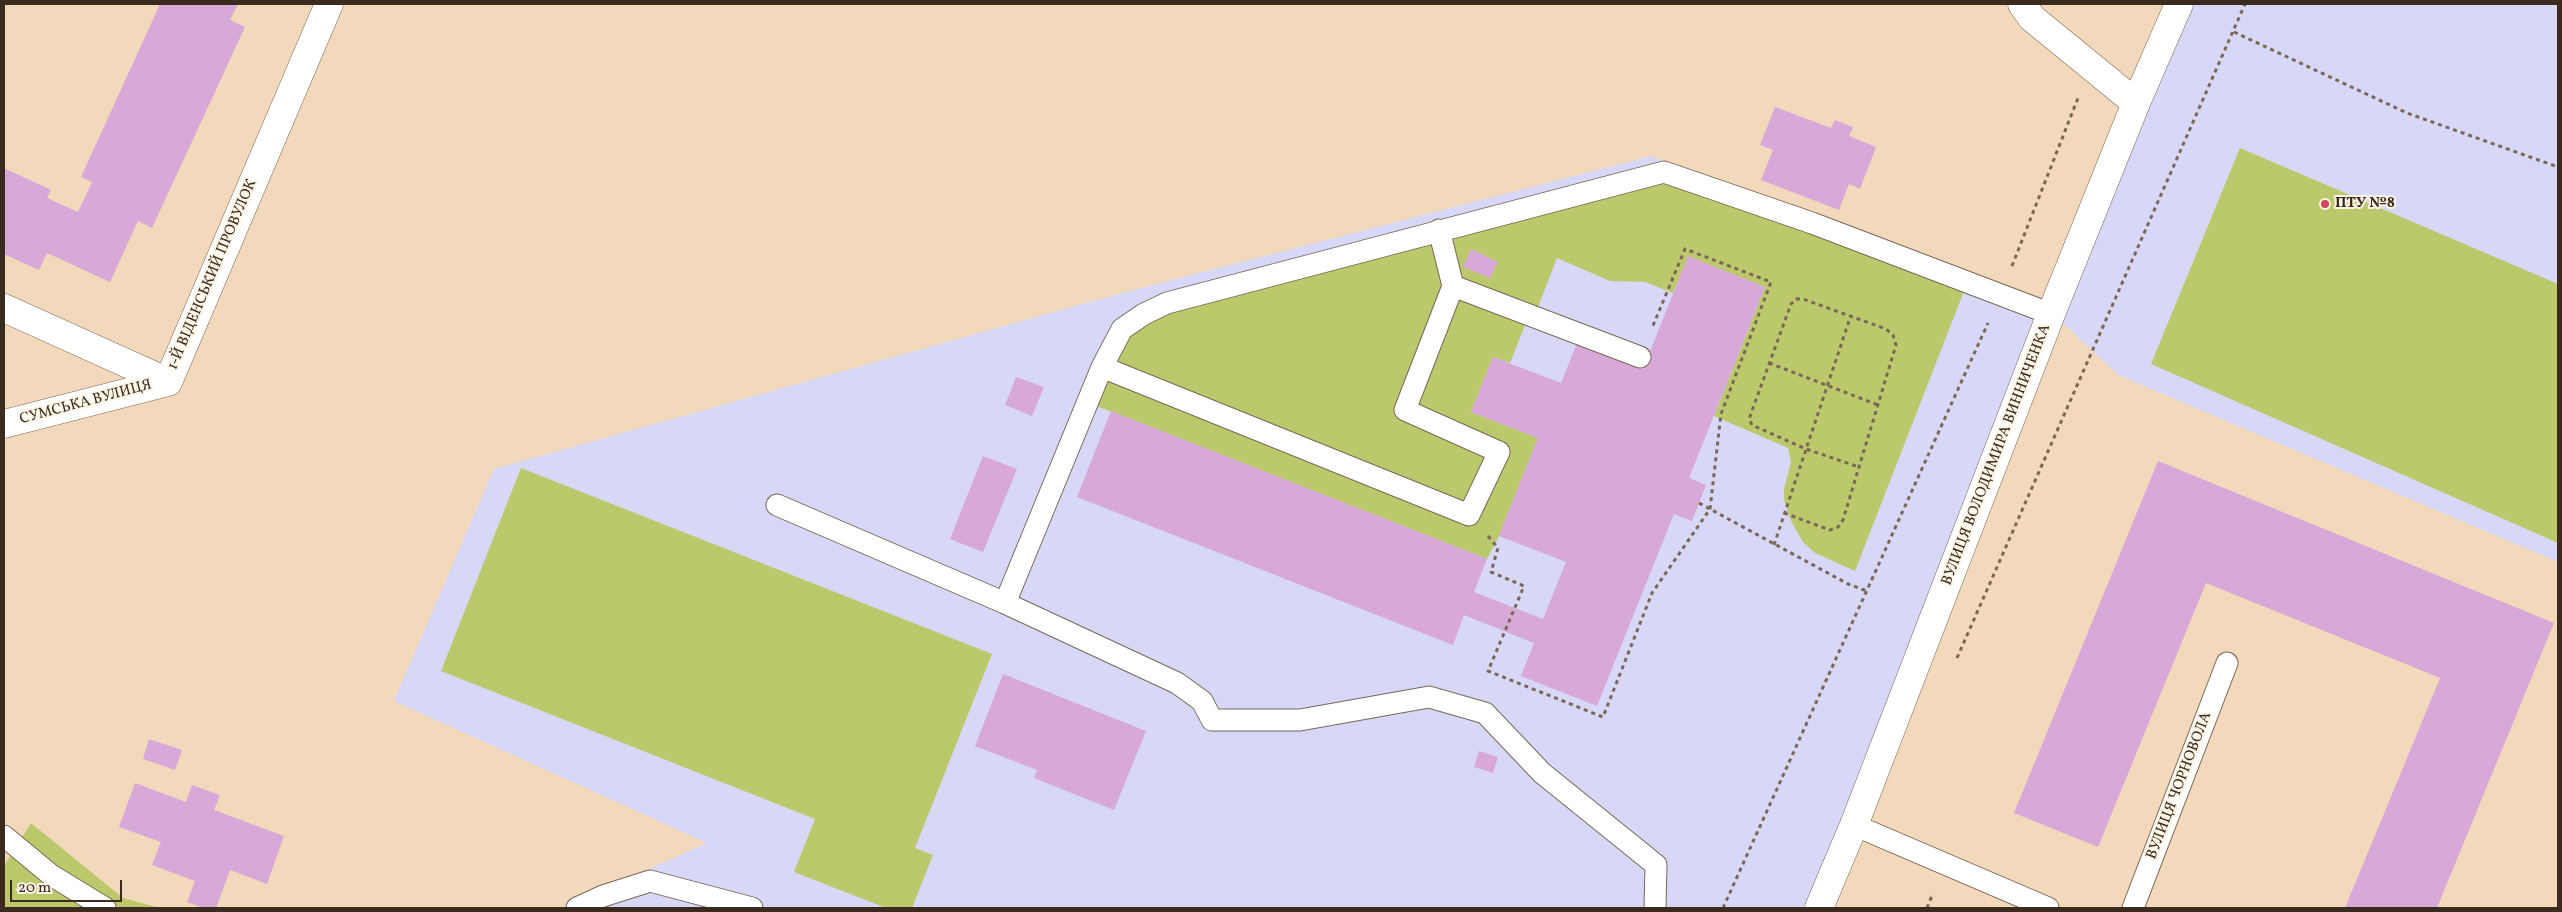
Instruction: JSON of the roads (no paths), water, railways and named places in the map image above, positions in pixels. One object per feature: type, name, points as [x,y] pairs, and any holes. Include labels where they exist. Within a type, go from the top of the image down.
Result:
[{"type":"main road","name":"1-Й ВІДЕНСЬКИЙ ПРОВУЛОК","points":[[4,308],[168,382],[329,4]]},
{"type":"main road","points":[[2022,4],[2032,18],[2087,60],[2136,103]]},
{"type":"main road","name":"ВУЛИЦЯ ВОЛОДИМИРА ВИННИЧЕНКА","points":[[1819,908],[1854,825],[2051,314],[2173,8]]},
{"type":"main road","name":"СУМСЬКА ВУЛИЦЯ","points":[[4,424],[168,382]]},
{"type":"lane","points":[[1004,603],[1102,367],[1122,329],[1144,314],[1167,303],[1664,172],[1812,223],[2051,314]]},
{"type":"lane","points":[[1102,367],[1469,515],[1499,452],[1405,410],[1452,286],[1439,230]]},
{"type":"lane","points":[[1452,286],[1640,357]]},
{"type":"lane","points":[[778,505],[1004,603],[1177,683],[1202,701],[1212,720],[1300,720],[1429,697],[1485,713],[1542,772],[1656,865],[1655,908]]},
{"type":"lane","name":"ВУЛИЦЯ ЧОРНОВОЛА","points":[[2132,908],[2227,663]]},
{"type":"lane","points":[[1854,825],[2048,908]]},
{"type":"lane","points":[[4,836],[51,875],[105,908]]},
{"type":"lane","points":[[577,908],[603,896],[650,881],[752,908]]},
{"type":"place","name":"ПТУ №8","points":[[2325,204]]}]
